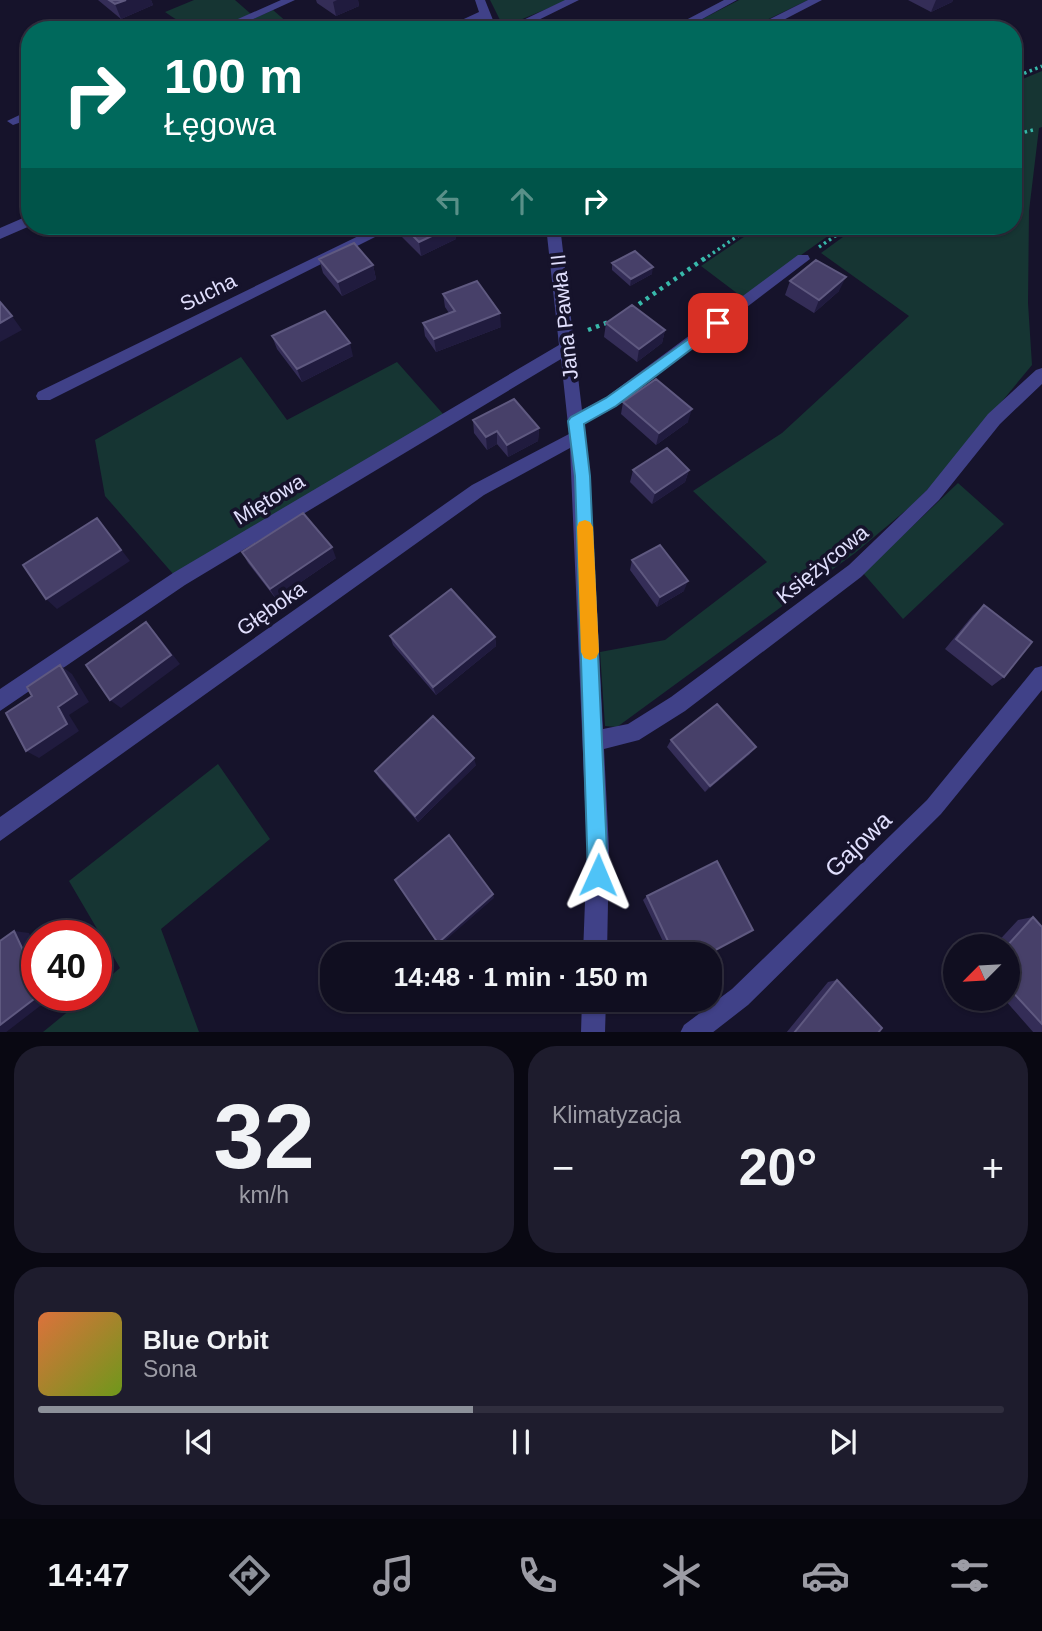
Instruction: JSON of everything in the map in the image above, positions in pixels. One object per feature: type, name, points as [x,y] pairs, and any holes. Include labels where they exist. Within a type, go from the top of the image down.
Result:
[{"type":"street","points":[[240,21],[290,0]]},
{"type":"street","points":[[480,0],[488,21]]},
{"type":"street","points":[[528,21],[574,0]]},
{"type":"street","points":[[691,21],[732,0]]},
{"type":"street","points":[[773,21],[817,0]]},
{"type":"street","points":[[468,21],[485,14]]},
{"type":"street","points":[[13,121],[21,118]]},
{"type":"street","points":[[0,234],[21,224]]},
{"type":"street","name":"Sucha","points":[[44,396],[372,235]]},
{"type":"street","name":"Jana Pawła II","points":[[554,235],[582,476],[598,849],[595,942]]},
{"type":"street","name":"Głęboka","points":[[0,830],[478,490],[577,429],[803,259]]},
{"type":"street","name":"Miętowa","points":[[0,701],[179,579],[567,341]]},
{"type":"street","name":"Księżycowa","points":[[594,741],[632,733],[678,704],[855,571],[933,495],[994,419],[1042,374]]},
{"type":"street","name":"Gajowa","points":[[692,1032],[740,997],[934,807],[1042,675]]},
{"type":"street","points":[[593,1032],[594,1012]]},
{"type":"path","points":[[1022,74],[1042,66]]},
{"type":"path","points":[[1022,133],[1033,130]]},
{"type":"path","points":[[629,311],[739,235]]},
{"type":"path","points":[[803,259],[837,235]]},
{"type":"path","points":[[567,341],[618,318]]},
{"type":"green space","points":[[194,0],[235,0],[251,14],[234,21],[178,21],[165,12]]},
{"type":"green space","points":[[490,0],[568,0],[518,21],[500,20]]},
{"type":"green space","points":[[739,0],[808,0],[765,21],[698,21]]},
{"type":"green space","points":[[273,10],[286,21],[248,21]]},
{"type":"green space","points":[[1042,71],[1042,127],[1039,128],[1029,211],[1028,303],[1032,365],[937,480],[911,506],[855,553],[617,727],[605,726],[600,652],[665,640],[767,562],[693,491],[782,433],[909,316],[821,253],[846,235],[1022,235],[1022,79]]},
{"type":"green space","points":[[747,235],[829,235],[742,297],[701,266]]},
{"type":"green space","points":[[241,357],[287,420],[397,362],[444,415],[174,575],[105,496],[95,440]]},
{"type":"green space","points":[[958,483],[1004,524],[903,619],[863,573]]},
{"type":"green space","points":[[218,764],[270,839],[161,929],[199,1032],[43,1032],[69,1011],[112,1011],[112,975],[120,968],[112,954],[112,920],[92,920],[69,881]]},
{"type":"building","points":[[109,0],[126,0],[115,4]]},
{"type":"building","points":[[412,235],[434,235],[419,242]]},
{"type":"building","points":[[354,243],[373,265],[338,282],[319,259]]},
{"type":"building","points":[[635,251],[653,267],[631,279],[612,263]]},
{"type":"building","points":[[816,260],[846,277],[819,300],[790,281]]},
{"type":"building","points":[[477,281],[500,313],[434,339],[423,323],[455,311],[443,294]]},
{"type":"building","points":[[0,302],[12,316],[0,323]]},
{"type":"building","points":[[632,305],[665,330],[639,349],[606,323]]},
{"type":"building","points":[[325,311],[350,343],[297,369],[272,336]]},
{"type":"building","points":[[656,379],[692,409],[659,433],[623,402]]},
{"type":"building","points":[[514,399],[539,428],[507,445],[497,431],[486,437],[473,420]]},
{"type":"building","points":[[667,448],[689,470],[655,493],[633,470]]},
{"type":"building","points":[[303,513],[332,547],[270,589],[242,552]]},
{"type":"building","points":[[97,518],[121,550],[46,599],[23,565]]},
{"type":"building","points":[[660,545],[688,581],[660,597],[632,560]]},
{"type":"building","points":[[451,589],[495,637],[433,687],[390,636]]},
{"type":"building","points":[[984,605],[1032,642],[1004,677],[956,639]]},
{"type":"building","points":[[146,622],[171,655],[110,700],[86,665]]},
{"type":"building","points":[[60,665],[77,694],[58,707],[67,724],[26,751],[6,713],[32,696],[27,687]]},
{"type":"building","points":[[717,704],[756,747],[710,786],[671,740]]},
{"type":"building","points":[[433,716],[474,758],[415,816],[375,771]]},
{"type":"building","points":[[449,835],[493,894],[437,942],[395,880]]},
{"type":"building","points":[[717,861],[753,930],[722,947],[722,942],[668,942],[647,896]]},
{"type":"building","points":[[1033,917],[1042,927],[1042,1024],[1020,1000],[1020,934],[1018,934]]},
{"type":"building","points":[[14,931],[21,946],[21,1009],[0,1025],[0,941]]},
{"type":"building","points":[[837,980],[882,1028],[879,1032],[795,1032]]},
{"type":"slow traffic","points":[[585,527],[590,652]]},
{"type":"route","points":[[598,875],[582,476],[576,421],[611,402],[718,323]]}]
